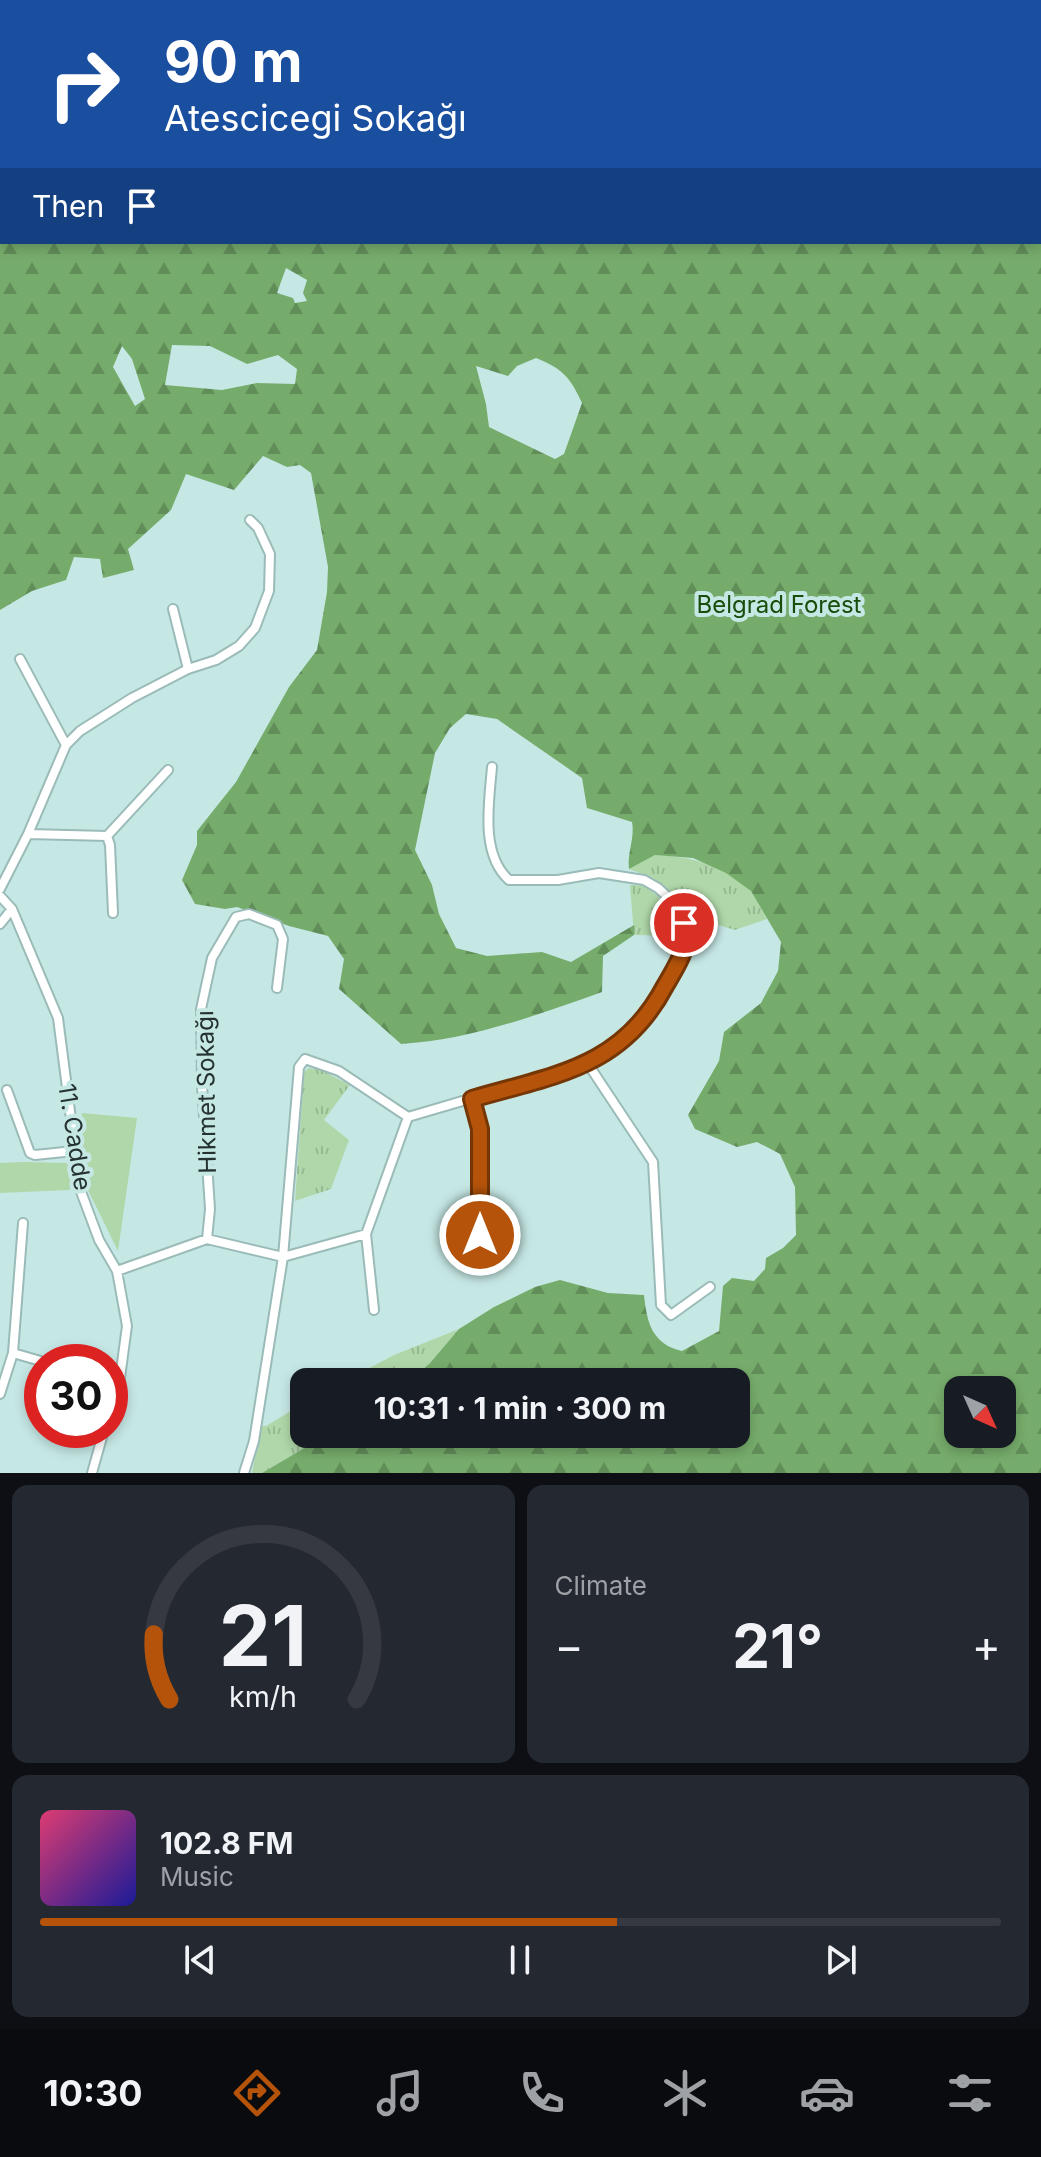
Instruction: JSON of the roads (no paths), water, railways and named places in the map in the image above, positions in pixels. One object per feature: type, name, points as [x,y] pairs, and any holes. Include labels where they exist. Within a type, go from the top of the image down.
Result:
[{"type":"street","points":[[0,889],[28,834],[66,745],[80,731],[132,698],[188,669],[216,660],[239,646],[255,628],[269,591],[270,554],[258,528],[250,520]]},
{"type":"street","points":[[173,609],[188,669]]},
{"type":"street","points":[[20,659],[66,745]]},
{"type":"street","points":[[244,1473],[254,1441],[283,1257],[299,1067],[305,1059],[339,1071],[408,1117],[588,1064],[625,1041],[651,1012],[686,942],[684,923],[670,899],[644,880],[599,873],[558,880],[509,880],[497,869],[488,822],[492,767]]},
{"type":"street","points":[[28,834],[107,836],[168,770]]},
{"type":"street","points":[[107,836],[113,913]]},
{"type":"street","name":"11. Cadde","points":[[0,896],[12,909],[58,1018],[80,1189],[99,1240],[117,1271],[127,1326],[123,1344]]},
{"type":"street","points":[[0,924],[12,909]]},
{"type":"street","name":"Hikmet Sokağı","points":[[207,1239],[210,1209],[202,1085],[201,1009],[212,958],[236,917],[249,914],[277,925],[283,939],[277,988]]},
{"type":"street","points":[[588,1064],[653,1162],[661,1305],[671,1315],[710,1287]]},
{"type":"street","points":[[7,1090],[30,1153],[74,1151]]},
{"type":"street","points":[[472,1099],[480,1129],[480,1235]]},
{"type":"street","points":[[374,1310],[366,1234],[408,1117]]},
{"type":"street","points":[[0,1394],[13,1353],[23,1223]]},
{"type":"street","points":[[117,1271],[207,1239],[283,1257],[366,1234]]},
{"type":"street","points":[[13,1353],[24,1356]]},
{"type":"street","points":[[92,1473],[99,1448]]},
{"type":"park label","name":"Belgrad Forest","points":[[779,604]]}]
